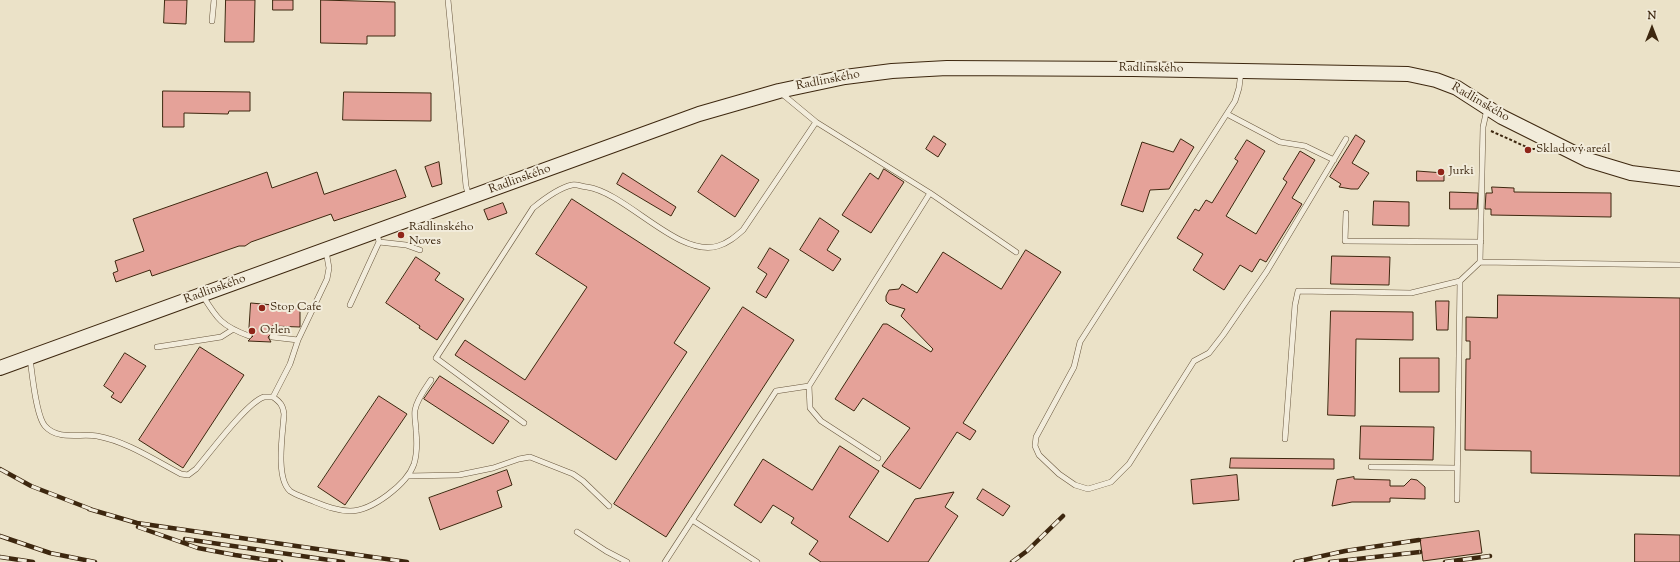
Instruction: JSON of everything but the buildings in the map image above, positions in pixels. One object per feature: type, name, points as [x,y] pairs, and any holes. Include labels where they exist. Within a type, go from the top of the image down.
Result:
[{"type":"main road","name":"Radlinského","points":[[0,368],[326,250],[378,237],[470,198],[699,114],[779,91],[866,74],[947,68],[1242,70],[1389,73],[1424,76],[1457,88],[1487,108],[1588,160],[1631,173],[1680,179]]},
{"type":"lane","points":[[212,21],[214,0]]},
{"type":"lane","points":[[448,0],[466,186],[470,198]]},
{"type":"lane","points":[[1242,70],[1235,101],[1080,342],[1071,373],[1036,437],[1035,446],[1039,455],[1059,474],[1088,489],[1111,482],[1129,464],[1194,361],[1209,353],[1262,277],[1346,139]]},
{"type":"lane","points":[[779,91],[816,122],[930,193],[1016,252]]},
{"type":"lane","points":[[1285,439],[1295,305],[1298,291],[1411,293],[1460,281],[1480,262],[1483,127],[1487,108]]},
{"type":"lane","points":[[1226,114],[1280,142],[1304,146],[1334,160]]},
{"type":"lane","points":[[524,423],[436,358],[533,208],[549,196],[573,185],[594,188],[610,195],[680,241],[700,246],[716,246],[733,239],[743,230],[816,122]]},
{"type":"lane","points":[[878,458],[821,421],[810,408],[810,386],[930,193]]},
{"type":"lane","points":[[1346,213],[1345,241],[1481,242]]},
{"type":"lane","points":[[350,305],[378,237],[420,250]]},
{"type":"lane","points":[[273,397],[290,364],[298,340],[327,279],[329,268],[326,250]]},
{"type":"lane","points":[[1480,262],[1680,265]]},
{"type":"lane","points":[[1457,500],[1460,281]]},
{"type":"lane","points":[[202,294],[215,315],[232,330],[249,336]]},
{"type":"lane","points":[[157,347],[221,337],[232,330]]},
{"type":"lane","points":[[272,337],[298,340]]},
{"type":"lane","points":[[30,358],[40,420],[47,429],[61,435],[88,435],[109,438],[181,474],[188,475],[192,473],[243,413],[255,402],[263,397],[273,397],[280,402],[283,408],[282,470],[284,482],[289,490],[337,510],[352,511],[377,502],[397,487],[408,476],[414,463],[417,445],[415,411],[417,403],[431,380]]},
{"type":"lane","points":[[665,562],[776,391],[810,386]]},
{"type":"lane","points":[[408,476],[459,476],[530,457],[573,474],[583,481],[608,506]]},
{"type":"lane","points":[[1371,467],[1457,468]]},
{"type":"lane","points":[[692,520],[758,562]]},
{"type":"lane","points":[[577,532],[606,552],[628,562]]},
{"type":"railway","points":[[0,469],[31,486],[93,510]]},
{"type":"railway","points":[[89,509],[137,523],[407,562]]},
{"type":"railway","points":[[1012,562],[1027,551],[1063,516]]},
{"type":"railway","points":[[138,527],[198,548],[281,562]]},
{"type":"railway","points":[[0,536],[50,553],[95,562]]},
{"type":"railway","points":[[185,539],[343,562]]},
{"type":"railway","points":[[1295,562],[1345,551],[1419,540]]},
{"type":"railway","points":[[1330,562],[1420,552]]},
{"type":"railway","points":[[1445,562],[1490,556]]},
{"type":"railway","points":[[0,557],[33,562]]},
{"type":"place","name":"Skladový areál","points":[[1528,150]]},
{"type":"place","name":"Jurki","points":[[1441,172]]},
{"type":"place","name":"Radlinského Noves","points":[[401,235]]},
{"type":"place","name":"Stop Cafe","points":[[262,308]]},
{"type":"place","name":"Orlen","points":[[252,331]]}]
